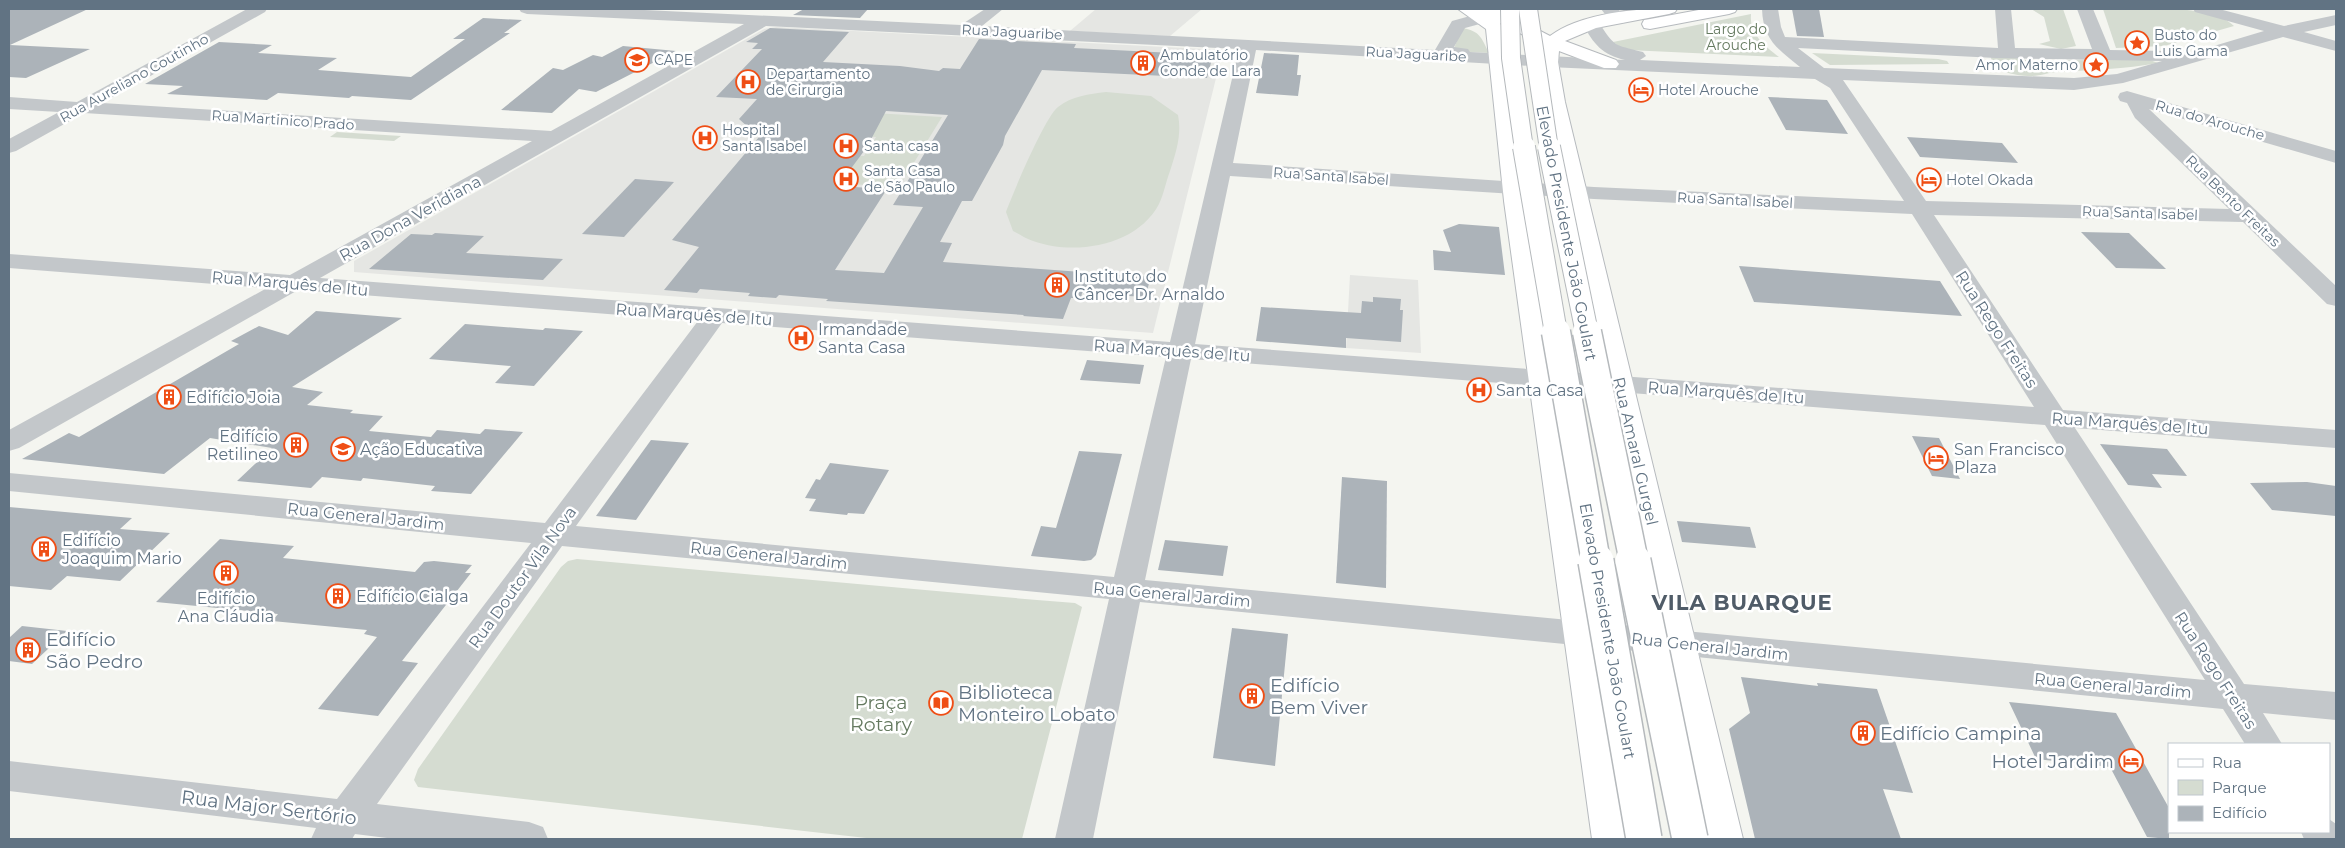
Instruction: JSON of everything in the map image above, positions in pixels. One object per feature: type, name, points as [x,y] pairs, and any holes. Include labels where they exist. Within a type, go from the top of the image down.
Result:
[{"type":"main road","points":[[1466,9],[1543,17],[1593,29],[1614,14],[1669,9]]},
{"type":"main road","points":[[1494,13],[1550,52],[1567,32],[1729,9]]},
{"type":"main road","points":[[1494,13],[1497,59],[1513,188],[1611,839]]},
{"type":"main road","name":"Elevado Presidente João Goulart","points":[[1494,13],[1511,58],[1523,142],[1644,839]]},
{"type":"main road","name":"Elevado Presidente João Goulart","points":[[1543,17],[1535,64],[1550,152],[1690,839]]},
{"type":"main road","name":"Rua Amaral Gurgel","points":[[1550,52],[1577,192],[1724,839]]},
{"type":"street","name":"Rua Aureliano Coutinho","points":[[9,147],[259,9]]},
{"type":"street","name":"Rua Jaguaribe","points":[[527,9],[1250,44],[1497,59]]},
{"type":"street","name":"Rua Dona Veridiana","points":[[9,442],[785,9]]},
{"type":"street","points":[[965,30],[995,9]]},
{"type":"street","points":[[1770,9],[1771,22],[1776,37],[1812,69]]},
{"type":"street","points":[[2001,53],[2003,9]]},
{"type":"street","points":[[2085,9],[2103,55]]},
{"type":"street","points":[[2201,9],[2336,46]]},
{"type":"street","points":[[2235,9],[2336,37]]},
{"type":"street","points":[[1470,53],[1443,52],[1458,25],[1494,13]]},
{"type":"street","points":[[1593,29],[1609,50],[1619,55],[1943,80],[2085,84],[2145,72],[2283,31],[2336,20]]},
{"type":"street","points":[[1780,42],[2001,53],[2201,55]]},
{"type":"street","points":[[1074,839],[1127,590],[1250,44]]},
{"type":"street","points":[[1921,50],[1954,58],[1968,70],[1962,77],[1943,80]]},
{"type":"street","points":[[1497,59],[1550,52],[1610,64],[1812,69]]},
{"type":"street","points":[[2001,53],[1982,59],[1985,68],[2001,77],[2026,83]]},
{"type":"street","name":"Rua Rego Freitas","points":[[1812,69],[1837,84],[2263,743]]},
{"type":"street","name":"Rua do Arouche","points":[[2085,84],[2336,157]]},
{"type":"street","name":"Rua Bento Freitas","points":[[2134,99],[2142,114],[2336,300]]},
{"type":"street","name":"Rua Martinico Prado","points":[[9,103],[558,136]]},
{"type":"street","name":"Rua Santa Isabel","points":[[1223,169],[1577,192],[1919,208],[2248,216]]},
{"type":"street","name":"Rua Marquês de Itu","points":[[9,261],[2336,438]]},
{"type":"street","name":"Rua Doutor Vila Nova","points":[[338,828],[715,315]]},
{"type":"street","name":"Rua General Jardim","points":[[9,482],[2336,706]]},
{"type":"street","name":"Rua Major Sertório","points":[[9,776],[295,809],[338,828],[529,839]]},
{"type":"shaded area","points":[[1096,9],[1202,9],[1170,36],[1070,31]]},
{"type":"shaded area","name":"Santa Casa de São Paulo","points":[[776,27],[1223,50],[1153,333],[354,272],[354,261],[764,29]]},
{"type":"shaded area","points":[[1350,275],[1418,280],[1421,353],[1346,348]]},
{"type":"green space","points":[[2152,8],[2190,11],[2223,19],[2234,26],[2164,46],[2116,48],[2103,9]]},
{"type":"green space","points":[[2031,9],[2063,9],[2076,46],[2061,49],[2039,44],[2050,41],[2044,17]]},
{"type":"green space","name":"Largo do Arouche","points":[[1751,14],[1755,33],[1763,44],[1779,57],[1628,50],[1613,42]]},
{"type":"green space","points":[[1462,28],[1476,33],[1489,53],[1453,51]]},
{"type":"green space","name":"Largo do Arouche","points":[[1812,53],[1938,59],[1947,61],[1949,64],[1830,65]]},
{"type":"green space","points":[[1991,57],[2013,57],[2030,61],[2147,59],[2158,63],[2028,76],[2000,70],[1992,65]]},
{"type":"green space","points":[[1106,92],[1151,96],[1178,115],[1178,143],[1159,204],[1149,218],[1136,230],[1104,244],[1086,247],[1050,245],[1030,240],[1013,231],[1006,212],[1030,156],[1052,114],[1058,107],[1069,100]]},
{"type":"green space","points":[[839,111],[942,117],[899,187],[785,180],[830,154],[864,156],[876,137],[844,135]]},
{"type":"green space","points":[[337,132],[401,136],[394,141],[330,137]]},
{"type":"green space","name":"Praça Rotary","points":[[577,559],[1075,603],[1082,607],[1022,839],[875,839],[418,787],[414,780],[418,769],[561,567],[568,561]]},
{"type":"building","points":[[9,9],[88,9],[10,45],[90,49],[26,78],[9,77]]},
{"type":"building","points":[[804,9],[868,9],[860,18],[793,15]]},
{"type":"building","points":[[1792,9],[1819,9],[1824,37],[1797,36]]},
{"type":"building","points":[[483,18],[522,20],[504,33],[510,33],[411,100],[278,93],[267,100],[167,94],[183,86],[145,84],[219,42],[272,45],[258,53],[337,58],[318,70],[411,77],[465,39],[453,39]]},
{"type":"building","points":[[770,28],[849,32],[823,62],[900,66],[939,71],[943,68],[960,69],[979,39],[1076,44],[1074,48],[1213,55],[1207,78],[1042,70],[1005,136],[1003,145],[972,201],[962,201],[940,242],[952,243],[943,262],[1151,277],[1145,297],[1082,293],[1081,298],[1071,298],[1063,319],[826,301],[828,299],[779,295],[776,298],[748,296],[750,293],[700,289],[697,293],[664,290],[699,247],[672,240],[759,137],[739,119],[757,99],[716,97],[762,49],[752,49],[758,43],[746,42]],"holes":[[[886,111],[948,115],[893,205],[923,207],[884,273],[835,270],[887,189],[838,186],[867,147]]]},
{"type":"building","points":[[623,46],[676,51],[596,92],[579,89],[552,113],[501,110],[553,68],[563,70],[593,55],[602,57]]},
{"type":"building","points":[[1264,53],[1299,55],[1297,75],[1301,75],[1298,96],[1256,93]]},
{"type":"building","points":[[1768,97],[1827,100],[1848,134],[1786,130]]},
{"type":"building","points":[[1907,137],[2002,143],[2018,163],[1920,157]]},
{"type":"building","points":[[635,179],[674,182],[624,237],[582,234]]},
{"type":"building","points":[[1459,224],[1499,227],[1505,275],[1434,270],[1433,250],[1451,252],[1443,230]]},
{"type":"building","points":[[2081,232],[2129,233],[2166,269],[2116,268]]},
{"type":"building","points":[[435,233],[484,236],[466,253],[563,259],[543,280],[369,269],[411,234],[432,235]]},
{"type":"building","points":[[1739,266],[1940,281],[1962,316],[1754,302]]},
{"type":"building","points":[[1373,297],[1401,299],[1400,310],[1403,310],[1401,342],[1346,338],[1346,348],[1256,341],[1261,307],[1361,313],[1362,301],[1373,302]]},
{"type":"building","points":[[316,311],[402,318],[292,387],[323,392],[307,405],[353,410],[350,413],[383,416],[369,431],[431,437],[437,430],[480,434],[485,429],[523,432],[471,494],[431,491],[435,486],[363,478],[361,481],[322,477],[311,488],[237,481],[272,448],[210,438],[164,474],[22,459],[69,433],[79,437],[239,344],[231,341],[259,326],[288,335]]},
{"type":"building","points":[[465,324],[583,331],[534,386],[495,383],[511,366],[429,359]]},
{"type":"building","points":[[1087,360],[1144,365],[1140,384],[1080,380]]},
{"type":"building","name":"San Francisco Plaza","points":[[1912,436],[1939,438],[1960,479],[1932,476]]},
{"type":"building","points":[[651,440],[689,443],[636,520],[596,516]]},
{"type":"building","points":[[2100,444],[2167,449],[2187,476],[2152,474],[2162,488],[2128,485]]},
{"type":"building","points":[[1079,451],[1122,454],[1096,555],[1091,560],[1084,561],[1031,556],[1041,526],[1056,528]]},
{"type":"building","points":[[830,463],[889,470],[864,514],[848,513],[847,515],[809,511],[816,499],[805,498],[816,479],[820,480]]},
{"type":"building","points":[[1342,477],[1387,481],[1386,588],[1336,583]]},
{"type":"building","points":[[2307,482],[2336,486],[2336,516],[2272,510],[2250,483]]},
{"type":"building","name":"Edifício Joaquim Mario","points":[[9,507],[132,518],[120,529],[170,533],[120,581],[67,576],[51,590],[9,586]]},
{"type":"building","points":[[1677,521],[1750,527],[1756,548],[1682,542]]},
{"type":"building","points":[[220,539],[294,546],[283,558],[415,572],[424,562],[434,561],[472,565],[465,573],[471,573],[402,661],[418,663],[378,716],[318,709],[377,637],[364,634],[367,630],[272,621],[278,614],[156,602]]},
{"type":"building","points":[[1165,540],[1228,546],[1223,576],[1158,570]]},
{"type":"building","name":"Edifício São Pedro","points":[[22,626],[67,631],[32,664],[9,661],[9,638]]},
{"type":"building","name":"Edifício Bem Viver","points":[[1232,628],[1288,634],[1275,766],[1213,758]]},
{"type":"building","points":[[1741,677],[1818,686],[1817,683],[1877,689],[1913,793],[1883,789],[1901,839],[1755,839],[1729,729],[1750,713]]},
{"type":"building","points":[[2009,702],[2116,713],[2168,806],[2169,839],[2147,837],[2110,767],[2036,759]]},
{"type":"place","name":"Busto do Luis Gama","points":[[2137,43]]},
{"type":"place","name":"CAPE","points":[[637,60]]},
{"type":"place","name":"Ambulatório Conde de Lara","points":[[1143,63]]},
{"type":"place","name":"Amor Materno","points":[[2096,65]]},
{"type":"place","name":"Departamento de Cirurgia","points":[[748,82]]},
{"type":"place","name":"Hotel Arouche","points":[[1641,90]]},
{"type":"place","name":"Hospital Santa Isabel","points":[[705,138]]},
{"type":"place","name":"Santa casa","points":[[846,146]]},
{"type":"place","name":"Santa Casa de São Paulo","points":[[846,179]]},
{"type":"place","name":"Hotel Okada","points":[[1929,180]]},
{"type":"place","name":"Instituto do Câncer Dr. Arnaldo","points":[[1057,285]]},
{"type":"place","name":"Irmandade Santa Casa","points":[[801,338]]},
{"type":"place","name":"Santa Casa","points":[[1479,390]]},
{"type":"place","name":"Edifício Joia","points":[[169,397]]},
{"type":"place","name":"Edifício Retilineo","points":[[296,445]]},
{"type":"place","name":"Ação Educativa","points":[[343,449]]},
{"type":"place","name":"San Francisco Plaza","points":[[1936,458]]},
{"type":"place","name":"Edifício Joaquim Mario","points":[[44,549]]},
{"type":"place","name":"Edifício Ana Cláudia","points":[[226,573]]},
{"type":"place","name":"Edifício Cialga","points":[[338,596]]},
{"type":"place","name":"Edifício São Pedro","points":[[28,650]]},
{"type":"place","name":"Edifício Bem Viver","points":[[1252,696]]},
{"type":"place","name":"Biblioteca Monteiro Lobato","points":[[941,703]]},
{"type":"place","name":"Edifício Campina","points":[[1863,733]]},
{"type":"place","name":"Hotel Jardim","points":[[2131,761]]},
{"type":"district","name":"VILA BUARQUE","points":[[1742,603]]}]
